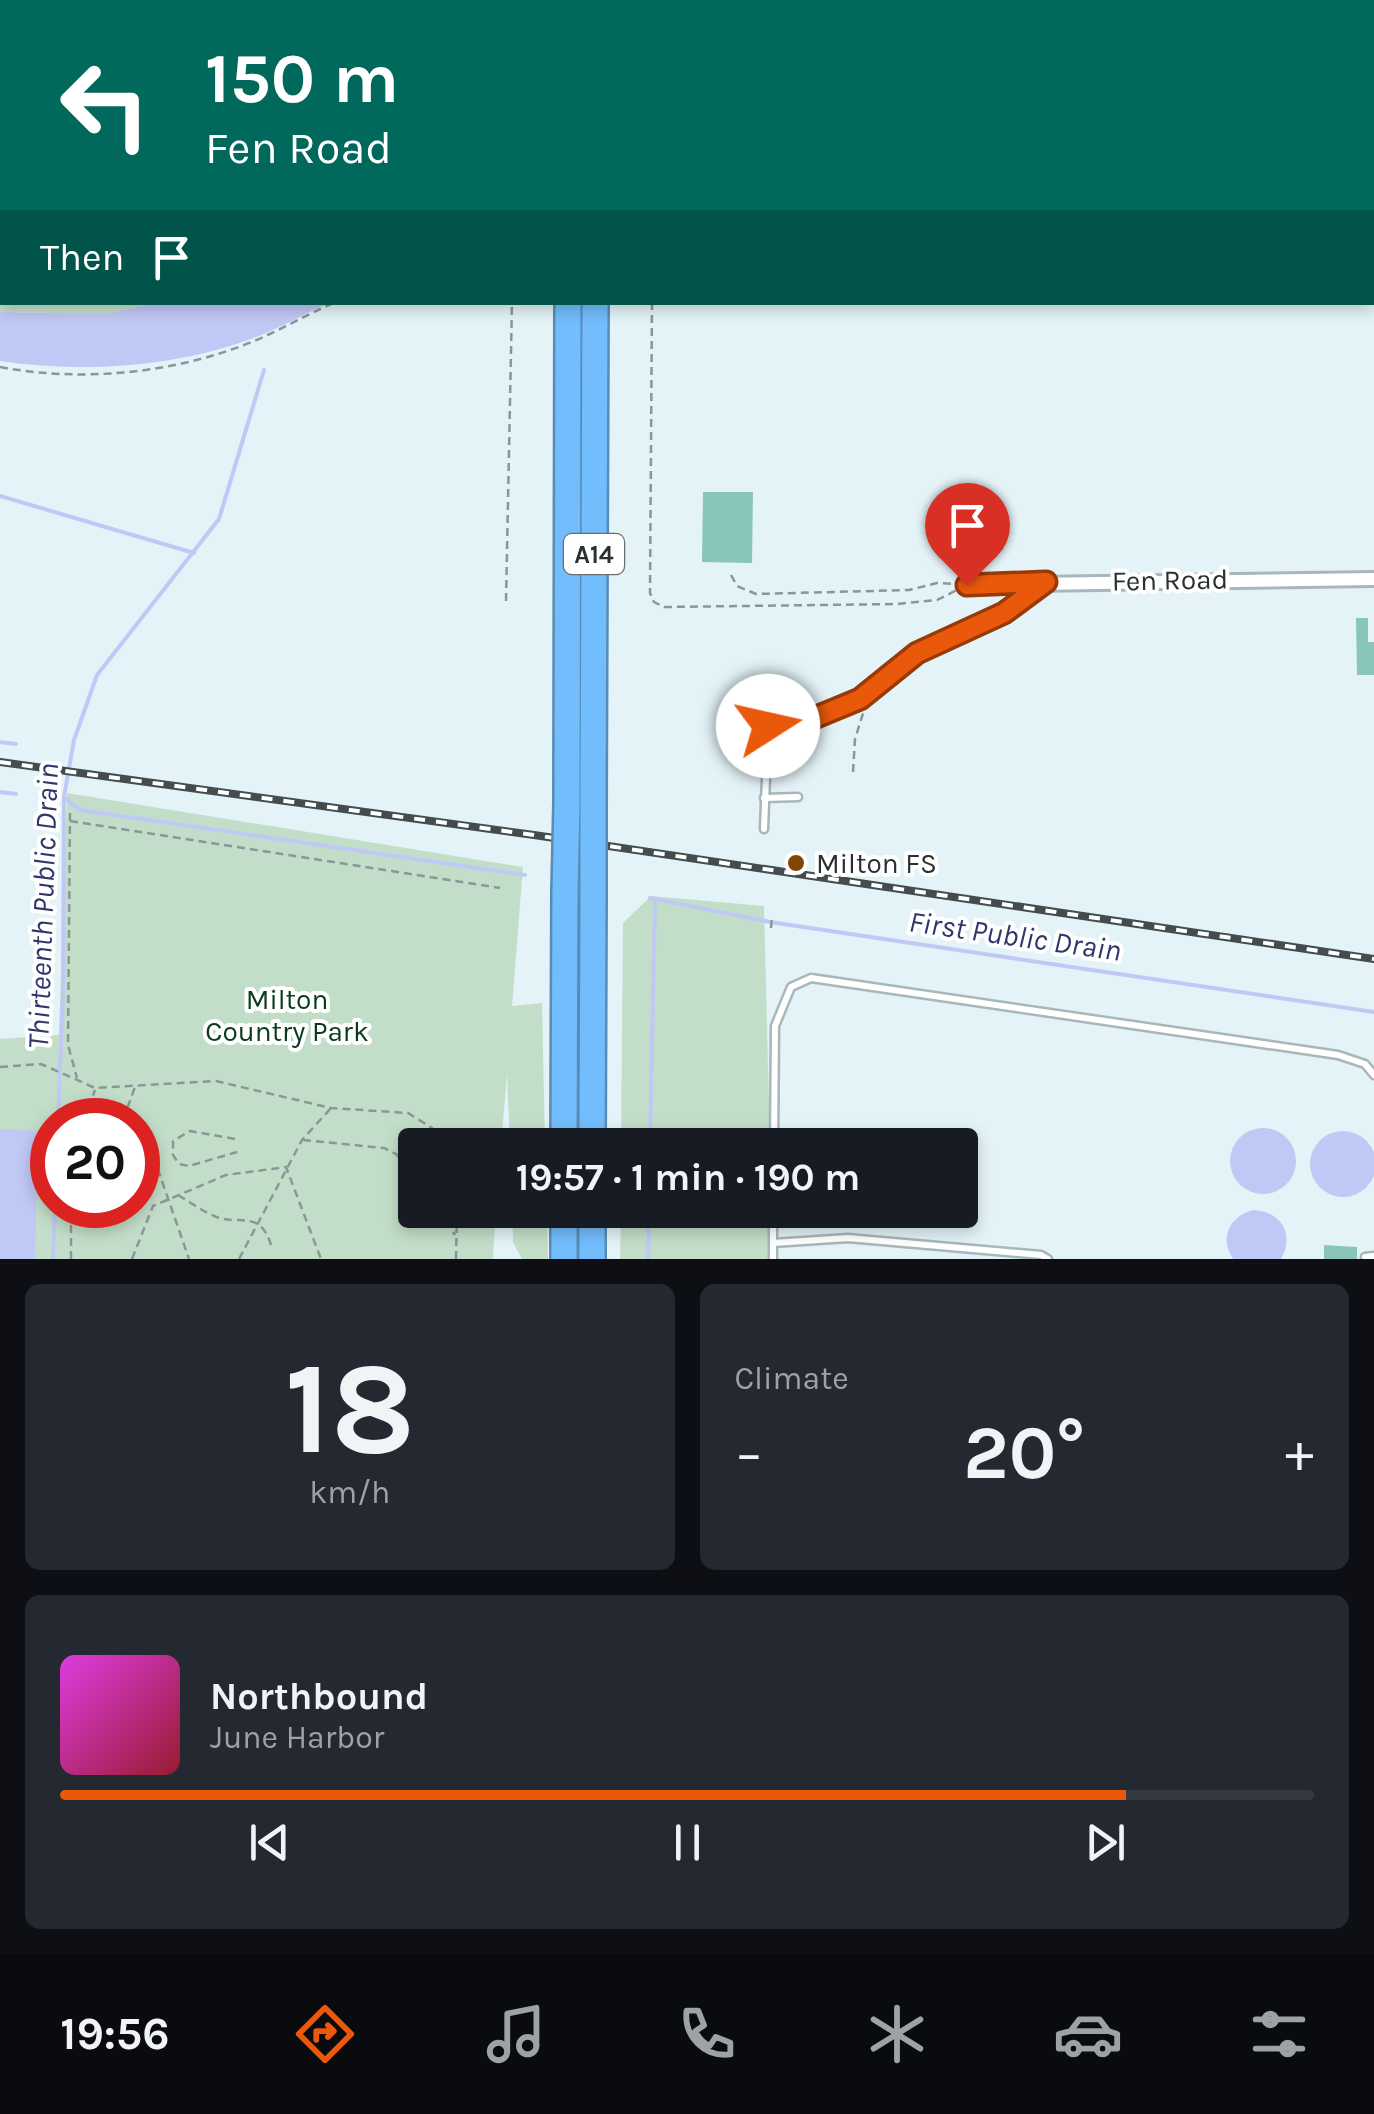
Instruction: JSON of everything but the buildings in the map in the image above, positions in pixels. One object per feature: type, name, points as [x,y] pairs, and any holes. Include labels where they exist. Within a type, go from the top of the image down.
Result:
[{"type":"highway","name":"A14","points":[[568,305],[580,804],[593,898],[592,1128]]},
{"type":"highway","name":"A14","points":[[564,1128],[566,891],[580,804],[594,305]]},
{"type":"highway","points":[[564,1228],[564,1259]]},
{"type":"highway","points":[[592,1228],[592,1259]]},
{"type":"street","name":"Fen Road","points":[[967,585],[1374,579]]},
{"type":"lane","points":[[764,829],[768,726],[814,718],[871,692],[917,653],[1004,613],[1046,582]]},
{"type":"lane","points":[[764,798],[798,798]]},
{"type":"lane","points":[[774,1128],[775,1026],[790,987],[811,978],[1338,1055],[1365,1064],[1374,1075]]},
{"type":"lane","points":[[772,1228],[772,1259]]},
{"type":"lane","points":[[772,1244],[848,1238],[1040,1255],[1048,1259]]},
{"type":"lane","points":[[1364,1257],[1374,1256]]},
{"type":"path","points":[[0,367],[32,373],[114,374],[186,363],[245,345],[330,305]]},
{"type":"path","points":[[506,601],[512,305]]},
{"type":"path","points":[[652,305],[650,594],[654,602],[664,606],[897,604],[937,600],[967,585]]},
{"type":"path","points":[[731,575],[738,586],[756,594],[881,592],[937,583],[967,585]]},
{"type":"path","points":[[854,772],[856,739],[871,692]]},
{"type":"path","points":[[70,813],[68,1045],[78,1080]]},
{"type":"path","points":[[70,821],[500,888]]},
{"type":"path","points":[[771,928],[772,916]]},
{"type":"path","points":[[0,1067],[40,1064],[95,1088],[216,1080],[331,1108],[408,1113],[432,1128]]},
{"type":"path","points":[[131,1098],[135,1086]]},
{"type":"path","points":[[92,1098],[95,1088]]},
{"type":"path","points":[[239,1259],[302,1140],[331,1108]]},
{"type":"path","points":[[235,1139],[190,1132],[173,1142],[173,1155],[178,1164],[189,1166],[237,1152]]},
{"type":"path","points":[[302,1140],[384,1148],[398,1156]]},
{"type":"path","points":[[132,1259],[153,1206],[226,1176],[286,1168]]},
{"type":"path","points":[[286,1168],[321,1259]]},
{"type":"path","points":[[160,1175],[189,1259]]},
{"type":"path","points":[[177,1194],[218,1219],[240,1218],[258,1224],[272,1250]]},
{"type":"path","points":[[71,1228],[71,1259]]},
{"type":"path","points":[[451,1228],[456,1236]]},
{"type":"path","points":[[456,1228],[456,1259]]},
{"type":"green space","points":[[0,305],[145,305],[107,314],[0,312]]},
{"type":"green space","name":"Milton Country Park","points":[[67,793],[523,867],[512,1006],[542,1003],[545,1128],[509,1128],[507,1074],[502,1128],[398,1128],[398,1228],[495,1228],[493,1259],[0,1259],[0,1039],[59,1035]]},
{"type":"green space","points":[[651,896],[764,906],[770,1128],[621,1128],[623,923]]},
{"type":"green space","points":[[513,1228],[547,1228],[548,1259],[522,1259],[513,1242]]},
{"type":"green space","points":[[621,1228],[771,1228],[770,1259],[620,1259]]},
{"type":"water","points":[[145,305],[325,305],[235,344],[169,360],[101,367],[0,361],[0,312],[107,314]]},
{"type":"water","points":[[1263,1128],[1286,1138],[1296,1161],[1286,1184],[1263,1194],[1240,1184],[1230,1161],[1240,1138]]},
{"type":"water","points":[[0,1129],[30,1131],[30,1228],[36,1228],[35,1259],[0,1259]]},
{"type":"water","points":[[1330,1134],[1356,1134],[1373,1151],[1373,1177],[1356,1194],[1330,1194],[1313,1177],[1313,1151]]},
{"type":"water","points":[[1253,1210],[1271,1215],[1283,1226],[1286,1241],[1281,1259],[1233,1259],[1227,1243],[1229,1229],[1238,1218]]},
{"type":"waterway","name":"Thirteenth Public Drain","points":[[59,1098],[64,797],[74,740],[97,675],[219,519],[264,370]]},
{"type":"waterway","points":[[0,496],[194,553]]},
{"type":"waterway","points":[[0,742],[16,744]]},
{"type":"waterway","points":[[0,792],[16,794]]},
{"type":"waterway","points":[[64,797],[80,810],[525,875]]},
{"type":"waterway","name":"First Public Drain","points":[[650,898],[770,922],[1374,1012]]},
{"type":"waterway","points":[[650,1128],[655,900]]},
{"type":"waterway","name":"Thirteenth Public Drain","points":[[53,1259],[54,1228]]},
{"type":"waterway","points":[[648,1259],[649,1228]]},
{"type":"railway","points":[[0,762],[534,835],[1374,959]]},
{"type":"place","name":"Milton FS","points":[[796,863]]},
{"type":"route","points":[[768,726],[814,718],[860,699],[917,653],[1004,613],[1046,582],[967,585]]}]
